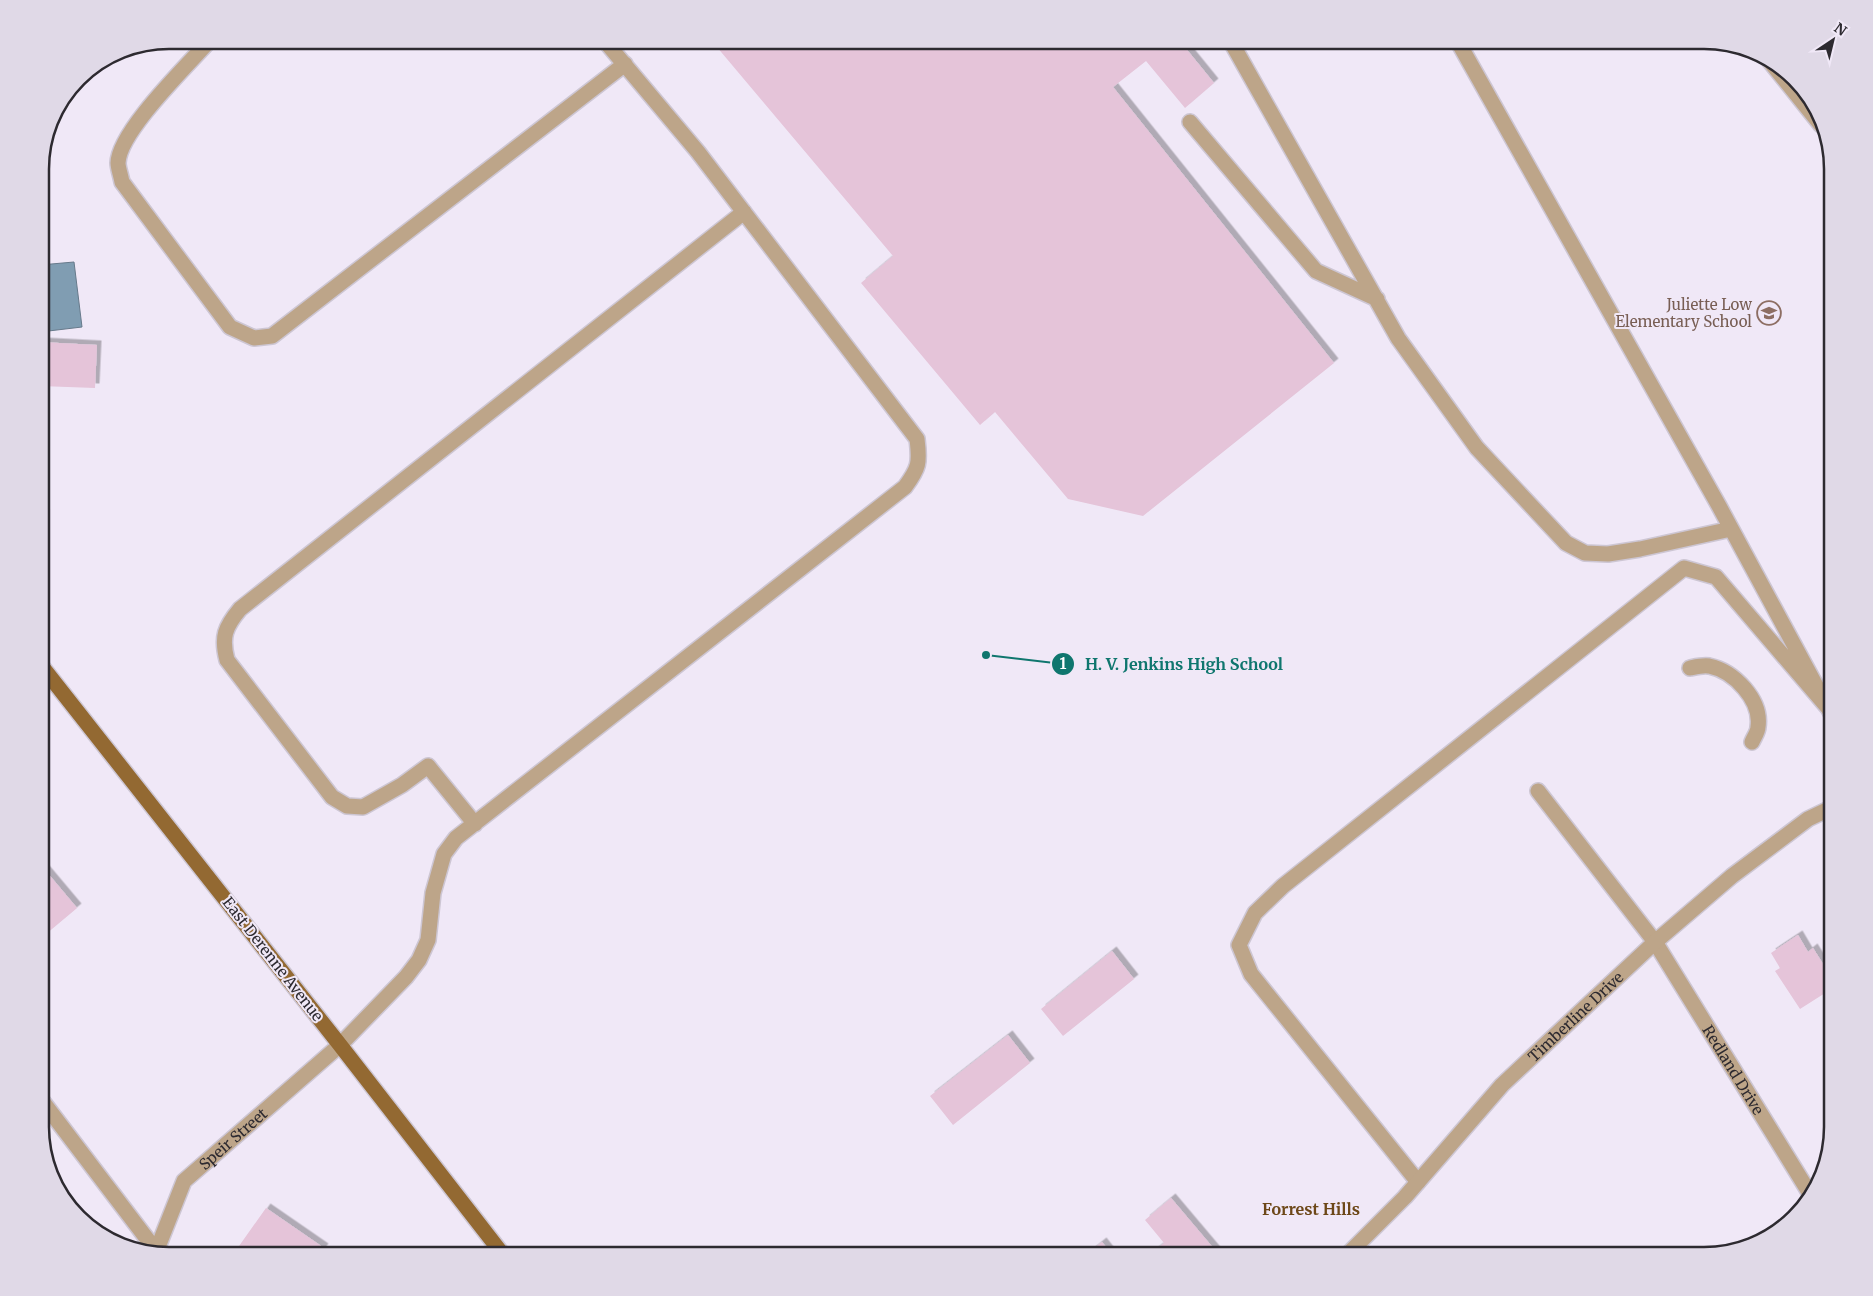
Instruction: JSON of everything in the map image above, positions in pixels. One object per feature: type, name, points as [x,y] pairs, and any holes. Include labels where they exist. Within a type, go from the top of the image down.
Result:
[{"type":"main road","name":"East Derenne Avenue","points":[[49,675],[340,1044],[497,1247]]},
{"type":"street","points":[[202,49],[141,116],[125,141],[118,162],[122,182],[230,327],[254,338],[272,336],[625,64]]},
{"type":"street","name":"Speir Street","points":[[158,1246],[184,1181],[340,1044],[406,977],[420,960],[428,940],[433,893],[444,854],[456,838],[905,487],[916,472],[920,459],[917,439],[698,152],[612,49]]},
{"type":"street","points":[[1235,49],[1398,338],[1477,448],[1566,543],[1586,553],[1608,554],[1640,550],[1731,529]]},
{"type":"street","points":[[1463,49],[1731,529],[1824,702]]},
{"type":"street","points":[[1784,79],[1807,108]]},
{"type":"street","points":[[1190,122],[1316,271],[1377,299]]},
{"type":"street","points":[[475,824],[428,766],[402,785],[363,807],[347,806],[332,797],[227,660],[223,644],[228,624],[240,609],[260,593],[744,212]]},
{"type":"street","points":[[1418,1182],[1251,974],[1239,945],[1255,913],[1316,860],[1684,568],[1716,576],[1824,706]]},
{"type":"street","points":[[1690,668],[1708,665],[1724,672],[1740,683],[1752,698],[1757,713],[1758,728],[1752,742]]},
{"type":"street","name":"Redland Drive","points":[[1538,791],[1655,942],[1807,1189]]},
{"type":"street","name":"Timberline Drive","points":[[1355,1247],[1418,1182],[1502,1085],[1655,942],[1732,876],[1808,819],[1824,811]]},
{"type":"street","points":[[49,1110],[151,1246]]},
{"type":"water","points":[[74,262],[82,327],[49,331],[49,264]]},
{"type":"building","points":[[719,49],[1186,49],[1214,83],[1185,108],[1146,61],[1113,87],[1334,363],[1143,516],[1068,499],[995,412],[980,425],[861,283],[893,256]]},
{"type":"building","points":[[49,342],[97,345],[95,388],[49,386]]},
{"type":"building","points":[[49,875],[77,908],[49,931]]},
{"type":"building","points":[[1798,935],[1808,952],[1813,948],[1824,966],[1824,994],[1800,1009],[1775,971],[1780,968],[1771,953]]},
{"type":"building","points":[[1112,951],[1134,979],[1063,1036],[1041,1009]]},
{"type":"building","points":[[1008,1035],[1030,1063],[953,1125],[930,1096]]},
{"type":"building","points":[[1171,1198],[1212,1247],[1159,1247],[1164,1243],[1145,1220]]},
{"type":"building","points":[[266,1208],[323,1247],[238,1247]]},
{"type":"building","points":[[1102,1242],[1106,1247],[1096,1247]]},
{"type":"place","name":"Juliette Low Elementary School","points":[[1769,313]]},
{"type":"place","name":"H. V. Jenkins High School","points":[[986,655]]},
{"type":"district","name":"Forrest Hills","points":[[1311,1209]]}]
